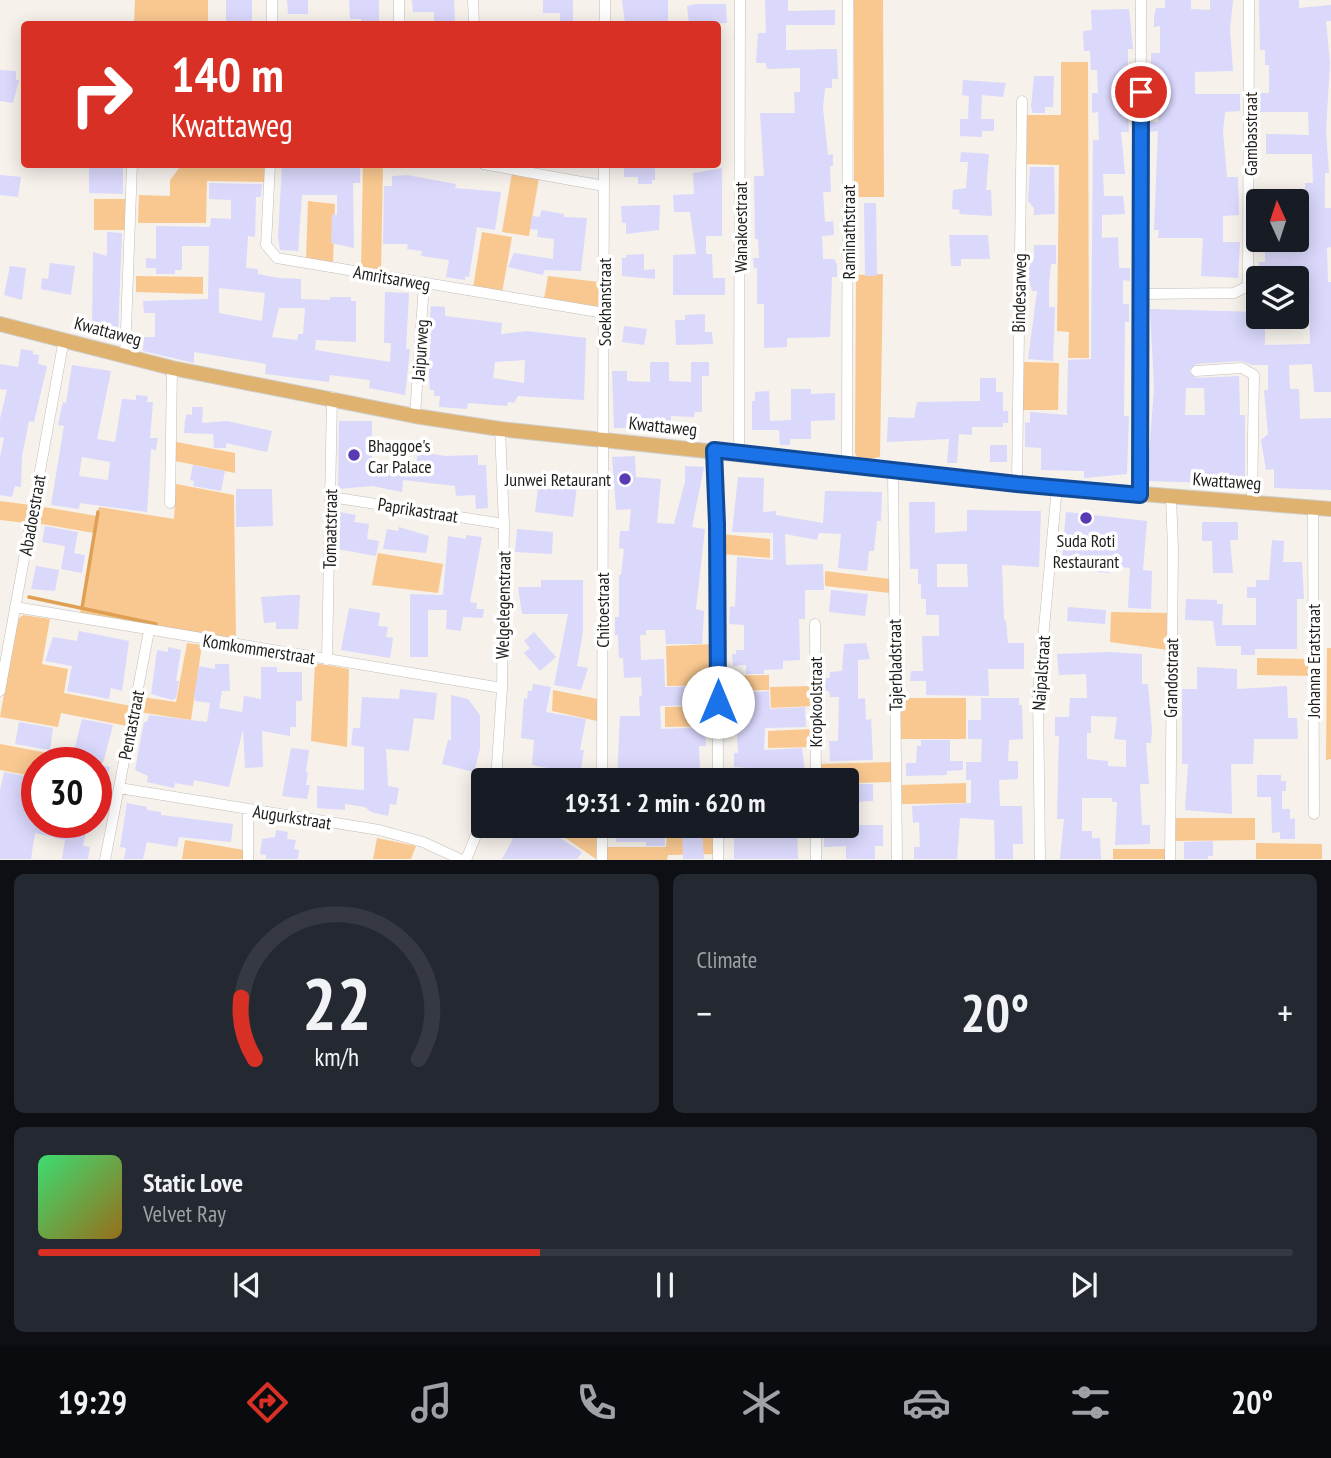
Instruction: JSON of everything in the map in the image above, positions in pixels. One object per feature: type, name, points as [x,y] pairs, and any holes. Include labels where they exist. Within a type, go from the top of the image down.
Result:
[{"type":"main road","name":"Kwattaweg","points":[[0,324],[172,368],[332,397],[415,416],[500,429],[1017,484],[1331,509]]},
{"type":"street","points":[[272,0],[272,21]]},
{"type":"street","points":[[399,0],[399,21]]},
{"type":"street","points":[[473,0],[474,21]]},
{"type":"street","points":[[604,0],[604,21]]},
{"type":"street","name":"Wanakoestraat","points":[[739,454],[740,0]]},
{"type":"street","name":"Raminathstraat","points":[[847,465],[848,0]]},
{"type":"street","points":[[1140,495],[1141,0]]},
{"type":"street","name":"Gambasstraat","points":[[1142,294],[1234,293],[1248,286],[1250,0]]},
{"type":"street","name":"Bindesarweg","points":[[1017,484],[1022,101]]},
{"type":"street","points":[[125,357],[132,168]]},
{"type":"street","name":"Amritsarweg","points":[[270,168],[266,245],[269,252],[277,258],[604,313]]},
{"type":"street","points":[[505,168],[604,186]]},
{"type":"street","name":"Soekhanstraat","points":[[602,439],[604,168]]},
{"type":"street","name":"Jaipurweg","points":[[415,416],[424,284]]},
{"type":"street","name":"Abadoestraat","points":[[0,691],[64,339]]},
{"type":"street","points":[[170,503],[172,368]]},
{"type":"street","points":[[1196,371],[1242,368],[1250,370],[1254,375],[1252,503]]},
{"type":"street","name":"Tomaatstraat","points":[[327,660],[332,397]]},
{"type":"street","name":"Welgelegenstraat","points":[[497,768],[502,688],[504,524],[500,429]]},
{"type":"street","name":"Chitoestraat","points":[[602,439],[602,768]]},
{"type":"street","points":[[714,450],[718,768]]},
{"type":"street","name":"Tajerbladstraat","points":[[893,471],[897,859]]},
{"type":"street","name":"Naipalstraat","points":[[1040,859],[1038,694],[1057,487]]},
{"type":"street","name":"Paprikastraat","points":[[331,497],[504,524]]},
{"type":"street","name":"Grandostraat","points":[[1170,859],[1173,559],[1171,497]]},
{"type":"street","name":"Johanna Eratstraat","points":[[1313,508],[1314,814]]},
{"type":"street","name":"Komkommerstraat","points":[[15,607],[502,688]]},
{"type":"street","name":"Kropkoolstraat","points":[[815,624],[816,768]]},
{"type":"street","name":"Pentastraat","points":[[105,859],[149,631]]},
{"type":"street","name":"Augurkstraat","points":[[119,788],[379,831],[422,842],[464,859]]},
{"type":"street","points":[[248,810],[248,859]]},
{"type":"street","points":[[464,859],[474,838]]},
{"type":"street","points":[[602,838],[602,859]]},
{"type":"street","points":[[718,838],[719,859]]},
{"type":"street","points":[[816,838],[816,859]]},
{"type":"shaded area","points":[[135,0],[208,0],[208,21],[134,21]]},
{"type":"shaded area","points":[[854,0],[883,0],[884,197],[854,197]]},
{"type":"shaded area","points":[[1061,62],[1088,62],[1089,358],[1068,358],[1069,332],[1057,331],[1059,165],[1024,164],[1025,115],[1061,115]]},
{"type":"shaded area","points":[[179,168],[267,168],[267,182],[207,181],[206,223],[138,223],[139,195],[170,196],[170,180]]},
{"type":"shaded area","points":[[363,168],[383,168],[381,273],[361,270]]},
{"type":"shaded area","points":[[512,173],[539,178],[529,236],[502,232]]},
{"type":"shaded area","points":[[94,199],[131,199],[131,230],[94,230]]},
{"type":"shaded area","points":[[308,201],[335,204],[333,264],[306,259]]},
{"type":"shaded area","points":[[482,232],[512,237],[502,293],[473,288]]},
{"type":"shaded area","points":[[883,274],[880,457],[859,461],[855,453],[856,275]]},
{"type":"shaded area","points":[[136,276],[203,277],[203,294],[136,292]]},
{"type":"shaded area","points":[[548,276],[599,282],[598,307],[544,299]]},
{"type":"shaded area","points":[[1023,362],[1059,363],[1058,410],[1023,410]]},
{"type":"shaded area","points":[[176,442],[235,453],[235,473],[175,461]]},
{"type":"shaded area","points":[[176,484],[234,495],[236,641],[80,614],[94,533],[36,523],[38,506],[97,516],[99,507],[174,519]]},
{"type":"shaded area","points":[[0,501],[30,505],[26,523],[0,520]]},
{"type":"shaded area","points":[[722,534],[770,539],[770,558],[722,554]]},
{"type":"shaded area","points":[[378,553],[443,564],[438,593],[372,585]]},
{"type":"shaded area","points":[[825,571],[890,579],[890,593],[825,586]]},
{"type":"shaded area","points":[[1111,612],[1169,613],[1168,650],[1110,642]]},
{"type":"shaded area","points":[[23,615],[50,619],[42,664],[68,669],[64,693],[131,706],[127,726],[61,713],[58,727],[0,717],[17,620]]},
{"type":"shaded area","points":[[187,643],[202,645],[191,720],[139,712],[142,697],[176,702]]},
{"type":"shaded area","points":[[714,644],[715,685],[667,686],[666,646]]},
{"type":"shaded area","points":[[1327,648],[1331,648],[1331,759],[1326,760]]},
{"type":"shaded area","points":[[1257,658],[1311,659],[1311,676],[1257,675]]},
{"type":"shaded area","points":[[315,663],[349,669],[347,747],[311,741]]},
{"type":"shaded area","points":[[769,675],[769,690],[722,691],[722,676]]},
{"type":"shaded area","points":[[812,686],[813,706],[771,708],[770,687]]},
{"type":"shaded area","points":[[553,690],[598,699],[597,721],[552,711]]},
{"type":"shaded area","points":[[901,698],[966,698],[966,739],[901,739]]},
{"type":"shaded area","points":[[713,706],[714,726],[665,727],[665,707]]},
{"type":"shaded area","points":[[813,729],[814,747],[768,748],[768,731]]},
{"type":"shaded area","points":[[0,744],[21,748],[21,774],[0,770]]},
{"type":"shaded area","points":[[892,762],[892,782],[859,783],[859,768],[818,768],[818,764]]},
{"type":"shaded area","points":[[966,783],[966,803],[902,804],[901,785]]},
{"type":"shaded area","points":[[1174,818],[1255,818],[1255,840],[1174,841]]},
{"type":"shaded area","points":[[377,838],[416,846],[411,859],[373,859]]},
{"type":"shaded area","points":[[565,838],[597,838],[596,859]]},
{"type":"shaded area","points":[[667,838],[715,838],[716,854],[668,855],[667,860],[605,860],[605,847],[666,847]]},
{"type":"shaded area","points":[[185,840],[244,850],[244,859],[182,859]]},
{"type":"shaded area","points":[[1256,843],[1322,844],[1322,859],[1256,859]]},
{"type":"shaded area","points":[[1113,849],[1165,849],[1165,859],[1113,859]]},
{"type":"building","points":[[226,0],[252,0],[252,21],[226,21]]},
{"type":"building","points":[[287,0],[308,0],[308,14],[288,14]]},
{"type":"building","points":[[349,0],[379,0],[379,21],[350,19]]},
{"type":"building","points":[[412,0],[454,0],[455,21],[434,21],[434,12],[413,12]]},
{"type":"building","points":[[543,0],[573,0],[573,21],[560,21],[560,13],[543,13]]},
{"type":"building","points":[[622,0],[668,0],[668,21],[625,21]]},
{"type":"building","points":[[765,0],[788,0],[788,11],[835,10],[835,25],[786,25],[786,50],[837,49],[838,79],[832,79],[832,88],[825,88],[823,108],[828,155],[833,154],[833,166],[830,166],[831,192],[823,192],[825,222],[833,221],[834,235],[822,236],[823,259],[834,259],[837,264],[837,277],[832,277],[830,337],[787,338],[787,347],[764,348],[764,304],[757,304],[757,268],[754,268],[753,258],[759,258],[758,239],[755,239],[754,176],[764,176],[760,113],[795,113],[794,92],[800,92],[800,68],[767,69],[766,63],[756,63],[758,33],[766,33]]},
{"type":"building","points":[[1165,0],[1191,0],[1191,9],[1210,10],[1210,0],[1233,0],[1230,29],[1233,71],[1195,72],[1195,94],[1240,94],[1240,111],[1225,112],[1223,132],[1227,177],[1238,177],[1239,215],[1223,216],[1223,242],[1240,242],[1238,278],[1201,276],[1203,238],[1158,238],[1159,230],[1154,230],[1158,131],[1149,132],[1149,122],[1158,122],[1158,98],[1161,98],[1162,94],[1161,70],[1151,70],[1151,53],[1160,53],[1160,26],[1154,27],[1154,16],[1156,8],[1165,8]]},
{"type":"building","points":[[1259,0],[1299,0],[1299,8],[1331,5],[1331,21],[1326,21],[1330,63],[1326,131],[1329,173],[1325,173],[1325,208],[1331,208],[1331,247],[1327,248],[1328,282],[1331,282],[1331,392],[1314,392],[1312,364],[1289,365],[1290,389],[1299,389],[1300,419],[1331,418],[1331,490],[1274,488],[1274,469],[1266,470],[1261,440],[1268,434],[1264,390],[1268,390],[1268,365],[1252,365],[1242,361],[1196,364],[1189,371],[1196,378],[1239,376],[1240,415],[1245,415],[1245,484],[1147,481],[1154,388],[1150,309],[1246,312],[1246,329],[1265,329],[1265,345],[1310,344],[1309,266],[1259,266],[1259,262],[1265,262],[1265,252],[1309,252],[1309,189],[1305,189],[1305,183],[1313,183],[1312,154],[1266,154],[1266,134],[1309,135],[1308,112],[1260,112],[1260,93],[1269,93],[1269,65],[1265,65],[1265,50],[1260,50]],"holes":[[[1186,388],[1204,388],[1205,415],[1185,415]]]},
{"type":"building","points":[[726,4],[727,23],[689,21],[687,6]]},
{"type":"building","points":[[1129,9],[1133,49],[1128,49],[1128,70],[1121,70],[1122,113],[1128,113],[1129,132],[1121,132],[1125,174],[1103,174],[1104,196],[1123,196],[1125,214],[1102,215],[1102,238],[1118,237],[1119,268],[1130,268],[1130,281],[1123,280],[1123,304],[1129,304],[1129,322],[1125,322],[1124,416],[1129,416],[1127,474],[1084,478],[1084,471],[1041,470],[1041,448],[1025,447],[1025,422],[1030,423],[1030,412],[1067,415],[1068,360],[1091,359],[1093,140],[1099,140],[1098,112],[1092,113],[1092,93],[1098,93],[1097,70],[1091,70],[1090,51],[1084,51],[1083,31],[1092,30],[1091,10]]},
{"type":"building","points":[[0,70],[16,71],[16,80],[19,80],[13,103],[0,101]]},
{"type":"building","points":[[1034,76],[1054,76],[1053,107],[1045,107],[1045,113],[1033,113],[1031,107]]},
{"type":"building","points":[[963,80],[1006,83],[1003,97],[982,95],[981,119],[994,119],[994,131],[982,131],[982,137],[960,136],[960,119],[968,119],[969,96],[962,95]]},
{"type":"building","points":[[961,152],[989,154],[986,190],[991,190],[992,216],[959,214],[960,210],[952,209],[953,190],[966,188],[968,162],[960,162]]},
{"type":"building","points":[[1030,167],[1054,167],[1055,214],[1034,215],[1034,208],[1028,201]]},
{"type":"building","points":[[89,168],[123,168],[123,194],[89,193]]},
{"type":"building","points":[[282,168],[360,168],[360,183],[353,183],[354,248],[331,243],[332,214],[337,215],[337,195],[302,195],[298,251],[280,250],[278,237]]},
{"type":"building","points":[[624,168],[655,168],[655,180],[652,180],[652,184],[638,184],[638,177],[624,177]]},
{"type":"building","points":[[722,168],[722,236],[706,236],[706,254],[712,254],[713,278],[725,278],[725,295],[673,295],[673,255],[696,254],[690,212],[674,212],[673,195],[694,194],[693,173]]},
{"type":"building","points":[[0,175],[21,177],[18,197],[0,195]]},
{"type":"building","points":[[407,175],[456,184],[455,188],[501,192],[495,230],[477,227],[469,277],[465,276],[465,280],[446,277],[449,260],[421,256],[422,251],[407,249],[408,244],[383,244],[384,186],[392,186],[392,176]]},
{"type":"building","points":[[209,183],[262,184],[261,197],[256,197],[255,237],[248,236],[246,268],[258,269],[258,274],[301,279],[301,299],[330,300],[330,297],[351,297],[351,301],[356,301],[356,342],[316,340],[315,350],[390,362],[391,343],[384,343],[385,292],[409,293],[406,349],[410,349],[405,395],[369,388],[370,380],[330,375],[329,382],[265,374],[266,364],[194,352],[194,363],[143,351],[144,337],[155,337],[155,313],[144,313],[143,301],[208,299],[209,246],[182,246],[182,270],[175,270],[175,274],[156,274],[156,268],[146,268],[146,258],[156,259],[156,226],[210,227],[211,218],[231,219],[231,200],[209,199]],"holes":[[[219,288],[265,293],[262,321],[219,313]],[[279,308],[305,308],[303,334],[298,334],[297,340],[272,337]]]},
{"type":"building","points":[[864,203],[876,203],[877,276],[865,276]]},
{"type":"building","points":[[660,205],[659,230],[626,234],[621,206]]},
{"type":"building","points":[[541,210],[564,214],[564,217],[587,218],[581,271],[544,270],[543,275],[508,267],[514,253],[553,259],[554,239],[537,237],[538,230],[530,229],[532,216],[540,217]]},
{"type":"building","points":[[107,232],[122,233],[118,333],[92,333],[93,252],[107,256]]},
{"type":"building","points":[[949,235],[988,235],[990,259],[961,259],[961,266],[951,266]]},
{"type":"building","points":[[1034,245],[1056,245],[1056,264],[1051,264],[1049,284],[1049,307],[1055,307],[1053,361],[1028,359],[1037,291],[1032,291],[1028,277],[1028,257],[1034,258]]},
{"type":"building","points":[[644,254],[644,270],[655,269],[655,279],[622,276],[622,258],[626,258],[626,255]]},
{"type":"building","points":[[50,263],[75,266],[71,295],[41,289],[42,278],[48,279]]},
{"type":"building","points":[[10,266],[26,268],[22,300],[4,295]]},
{"type":"building","points":[[431,306],[445,307],[445,316],[502,323],[501,334],[527,331],[586,338],[584,400],[518,396],[514,403],[508,402],[507,406],[468,403],[467,409],[439,407],[440,396],[434,396],[434,390],[430,390],[427,348]],"holes":[[[525,360],[524,383],[493,378],[495,362]]]},
{"type":"building","points":[[705,314],[705,332],[712,332],[713,344],[676,345],[675,320],[685,320],[685,315]]},
{"type":"building","points":[[624,326],[647,329],[644,345],[622,342]]},
{"type":"building","points":[[21,349],[33,351],[33,354],[39,355],[38,364],[47,366],[34,422],[29,421],[22,456],[21,487],[15,486],[12,497],[0,495],[0,457],[4,438],[0,437],[0,419],[7,390],[0,389],[0,364],[18,367]]},
{"type":"building","points":[[650,362],[669,362],[669,381],[691,382],[691,362],[709,362],[709,376],[702,376],[702,412],[695,412],[694,417],[671,416],[671,427],[614,428],[612,371],[627,371],[627,381],[650,382]]},
{"type":"building","points":[[72,365],[111,371],[97,439],[115,442],[122,399],[136,400],[136,395],[148,396],[147,402],[153,402],[150,438],[158,438],[156,450],[151,449],[147,512],[80,503],[79,509],[51,505],[64,426],[58,425],[63,402],[66,403]],"holes":[[[82,457],[110,462],[108,480],[79,476]]]},
{"type":"building","points":[[980,378],[996,378],[996,392],[1003,392],[1003,411],[1008,411],[1008,423],[1003,423],[1003,427],[972,427],[972,435],[959,434],[957,463],[947,463],[949,439],[887,442],[888,417],[914,418],[917,402],[980,401]]},
{"type":"building","points":[[791,389],[811,389],[811,394],[835,393],[835,420],[811,421],[811,439],[790,439],[790,445],[780,445],[779,430],[752,430],[752,401],[755,401],[755,392],[769,391],[770,421],[791,420]]},
{"type":"building","points":[[192,407],[203,407],[202,423],[227,421],[272,431],[267,452],[226,443],[226,448],[214,448],[213,434],[184,433],[187,414],[192,415]]},
{"type":"building","points":[[339,421],[372,421],[372,460],[416,465],[418,452],[446,456],[478,455],[478,465],[486,465],[488,508],[476,509],[475,495],[456,496],[455,486],[403,480],[402,492],[372,486],[338,489]]},
{"type":"building","points":[[990,445],[1007,445],[1007,462],[990,462]]},
{"type":"building","points":[[635,456],[636,477],[661,479],[657,523],[674,524],[685,482],[685,466],[704,467],[692,527],[705,529],[696,609],[704,611],[702,644],[666,644],[665,630],[646,630],[646,635],[640,635],[641,660],[664,659],[665,687],[698,686],[699,694],[704,694],[704,705],[660,706],[661,729],[705,727],[706,746],[699,746],[700,768],[618,768],[620,716],[640,716],[639,696],[642,696],[641,677],[624,678],[623,658],[619,658],[618,635],[615,635],[615,617],[619,617],[619,575],[624,549],[619,548],[620,531],[629,531],[631,509],[616,510],[612,457]]},
{"type":"building","points":[[193,465],[225,471],[221,491],[193,486],[194,481],[190,480]]},
{"type":"building","points":[[738,477],[764,478],[763,512],[776,511],[776,515],[823,523],[825,491],[882,492],[881,521],[877,521],[874,551],[869,551],[867,571],[838,568],[841,534],[819,533],[817,540],[785,534],[786,565],[823,564],[824,590],[805,590],[805,619],[799,619],[800,660],[783,661],[783,669],[764,670],[764,674],[746,674],[746,665],[733,666],[732,654],[736,654],[736,650],[744,650],[744,625],[729,624],[730,606],[735,607],[737,557],[773,560],[773,533],[732,532]]},
{"type":"building","points":[[539,481],[577,486],[573,517],[535,512]]},
{"type":"building","points":[[236,489],[272,489],[273,526],[236,527]]},
{"type":"building","points":[[909,502],[935,502],[935,533],[967,531],[967,510],[1041,511],[1039,567],[1002,565],[1004,620],[1008,643],[1024,643],[1024,669],[988,669],[989,696],[926,695],[926,681],[910,681],[911,671],[923,671],[922,636],[939,636],[939,615],[926,615],[926,599],[921,599],[918,569],[910,569]],"holes":[[[937,564],[967,564],[968,587],[937,587]]]},
{"type":"building","points":[[340,512],[356,515],[354,522],[369,524],[367,539],[379,541],[376,556],[337,549]]},
{"type":"building","points":[[1066,512],[1147,521],[1143,570],[1152,571],[1151,609],[1128,608],[1130,568],[1110,566],[1109,573],[1061,569]]},
{"type":"building","points":[[1202,522],[1238,522],[1238,540],[1230,540],[1233,573],[1213,573],[1212,541],[1202,541]]},
{"type":"building","points":[[45,526],[78,532],[74,553],[85,555],[82,573],[61,569],[65,546],[42,542]]},
{"type":"building","points":[[399,527],[429,536],[426,553],[383,549],[387,529],[398,531]]},
{"type":"building","points":[[517,529],[553,532],[552,554],[515,552]]},
{"type":"building","points":[[466,535],[482,537],[470,602],[477,603],[476,609],[484,609],[483,618],[463,617],[461,631],[446,629],[447,610],[428,610],[428,657],[410,657],[410,594],[443,595],[448,536],[466,539]]},
{"type":"building","points":[[1272,540],[1284,541],[1283,562],[1302,562],[1304,599],[1297,599],[1297,649],[1255,649],[1255,655],[1241,655],[1241,646],[1216,646],[1213,621],[1185,620],[1186,599],[1217,600],[1217,604],[1223,604],[1222,625],[1256,625],[1256,598],[1247,598],[1247,587],[1256,587],[1256,580],[1269,580]]},
{"type":"building","points":[[36,566],[59,570],[55,591],[31,589]]},
{"type":"building","points":[[541,580],[583,580],[583,632],[577,666],[588,668],[581,690],[554,685],[568,614],[522,614],[518,587],[541,587]]},
{"type":"building","points":[[831,590],[868,594],[865,616],[829,612]]},
{"type":"building","points":[[300,595],[298,629],[276,629],[276,622],[264,623],[261,597]]},
{"type":"building","points":[[1068,607],[1106,610],[1105,624],[1067,621]]},
{"type":"building","points":[[349,608],[380,613],[378,626],[388,627],[386,637],[393,638],[390,658],[341,650]]},
{"type":"building","points":[[79,631],[129,641],[122,691],[111,688],[109,699],[67,691],[72,666],[45,661],[53,637],[77,641]]},
{"type":"building","points":[[534,632],[556,657],[540,671],[524,653],[530,648],[524,641]]},
{"type":"building","points":[[866,643],[870,659],[858,660],[858,699],[865,698],[866,720],[871,719],[873,760],[830,761],[829,741],[838,741],[839,697],[830,697],[829,691],[824,691],[823,678],[830,678],[830,672],[842,671],[844,644]]},
{"type":"building","points":[[168,647],[181,650],[176,698],[172,700],[151,694],[157,650],[168,652]]},
{"type":"building","points":[[1057,654],[1142,654],[1142,684],[1148,684],[1152,730],[1151,743],[1146,743],[1149,784],[1140,784],[1142,825],[1150,825],[1150,844],[1115,845],[1117,802],[1112,802],[1112,798],[1082,798],[1082,831],[1092,831],[1092,838],[1100,838],[1101,859],[1060,859],[1064,819],[1057,819],[1059,736],[1055,736],[1055,717],[1069,717],[1070,698],[1087,698],[1086,674],[1059,675]],"holes":[[[1091,716],[1117,717],[1114,739],[1126,740],[1126,767],[1108,766],[1108,761],[1087,759],[1087,733],[1091,733]]]},
{"type":"building","points":[[215,664],[229,664],[230,691],[222,691],[219,708],[242,712],[244,696],[261,699],[261,667],[277,667],[277,672],[302,672],[302,701],[296,701],[296,727],[290,727],[290,736],[262,731],[263,767],[245,768],[243,729],[229,787],[194,780],[193,786],[175,783],[174,788],[147,782],[148,776],[135,770],[144,722],[147,722],[149,715],[207,722],[210,703],[195,701],[194,696],[199,666],[215,669]]},
{"type":"building","points":[[1197,667],[1237,669],[1237,689],[1287,686],[1288,718],[1297,718],[1298,739],[1254,739],[1253,764],[1231,764],[1232,814],[1185,810],[1188,764],[1182,764],[1182,689],[1197,689]]},
{"type":"building","points":[[533,684],[551,687],[546,712],[586,719],[580,750],[584,750],[581,768],[532,765],[534,740],[521,738],[524,698],[527,699],[528,691],[532,691]]},
{"type":"building","points":[[400,689],[437,693],[434,720],[414,718],[409,751],[386,749],[388,786],[399,788],[396,805],[390,804],[388,816],[371,812],[365,807],[345,804],[345,810],[317,808],[317,786],[364,790],[364,747],[351,745],[353,728],[360,728],[362,697],[399,699]]},
{"type":"building","points":[[769,691],[770,709],[805,707],[806,727],[765,728],[764,750],[802,748],[804,768],[734,767],[734,753],[738,753],[736,712],[745,712],[745,693]]},
{"type":"building","points":[[451,695],[468,699],[480,715],[480,749],[475,768],[471,768],[471,771],[442,764],[448,740],[451,740]]},
{"type":"building","points":[[981,698],[1019,698],[1019,705],[1022,705],[1023,739],[1009,740],[1008,761],[1018,761],[1018,779],[999,780],[1000,806],[1022,806],[1023,844],[1013,844],[1013,859],[995,859],[994,820],[960,818],[957,859],[914,859],[914,847],[920,847],[919,822],[913,823],[912,806],[971,803],[971,780],[966,780],[966,762],[981,762],[982,739],[968,739],[968,720],[981,720]]},
{"type":"building","points":[[82,719],[113,725],[107,747],[75,747]]},
{"type":"building","points":[[19,722],[53,728],[50,747],[15,744]]},
{"type":"building","points":[[921,740],[950,740],[950,761],[963,761],[963,770],[947,771],[947,775],[906,776],[906,763],[916,763],[917,746],[921,746]]},
{"type":"building","points":[[291,748],[309,750],[306,785],[310,785],[307,799],[282,796]]},
{"type":"building","points":[[4,772],[21,775],[21,838],[34,838],[31,859],[0,859],[0,791]]},
{"type":"building","points":[[1257,775],[1281,775],[1281,781],[1286,781],[1286,791],[1282,791],[1282,809],[1290,809],[1290,819],[1295,818],[1295,839],[1280,839],[1280,832],[1272,833],[1271,797],[1257,797]]},
{"type":"building","points":[[859,784],[873,784],[873,801],[859,802]]},
{"type":"building","points":[[127,803],[147,807],[147,810],[161,812],[161,815],[233,824],[231,842],[179,837],[177,847],[147,842],[143,859],[124,859],[126,848],[120,847]]},
{"type":"building","points":[[859,825],[883,825],[883,846],[875,846],[875,859],[846,859],[846,846],[824,847],[824,838],[859,838]]},
{"type":"building","points":[[276,830],[288,832],[287,839],[296,840],[294,849],[299,850],[298,859],[266,859],[266,855],[260,854],[262,839],[275,837]]},
{"type":"building","points":[[56,838],[85,838],[83,846],[90,847],[88,859],[62,859],[65,840]]},
{"type":"building","points":[[511,838],[560,838],[582,852],[577,859],[502,859],[513,839]]},
{"type":"building","points":[[616,838],[665,838],[665,846],[646,846],[646,842],[616,842]]},
{"type":"building","points":[[682,838],[703,838],[704,859],[683,859]]},
{"type":"building","points":[[734,838],[797,838],[798,859],[734,859]]},
{"type":"building","points":[[1213,841],[1213,856],[1208,856],[1208,859],[1184,859],[1184,842]]},
{"type":"waterway","points":[[82,608],[98,512]]},
{"type":"waterway","points":[[29,597],[156,624]]},
{"type":"place","name":"Bhaggoe's Car Palace","points":[[354,455]]},
{"type":"place","name":"Junwei Retaurant","points":[[625,479]]},
{"type":"place","name":"Suda Roti Restaurant","points":[[1086,518]]},
{"type":"route","points":[[718,702],[714,450],[1140,495],[1141,92]]}]
